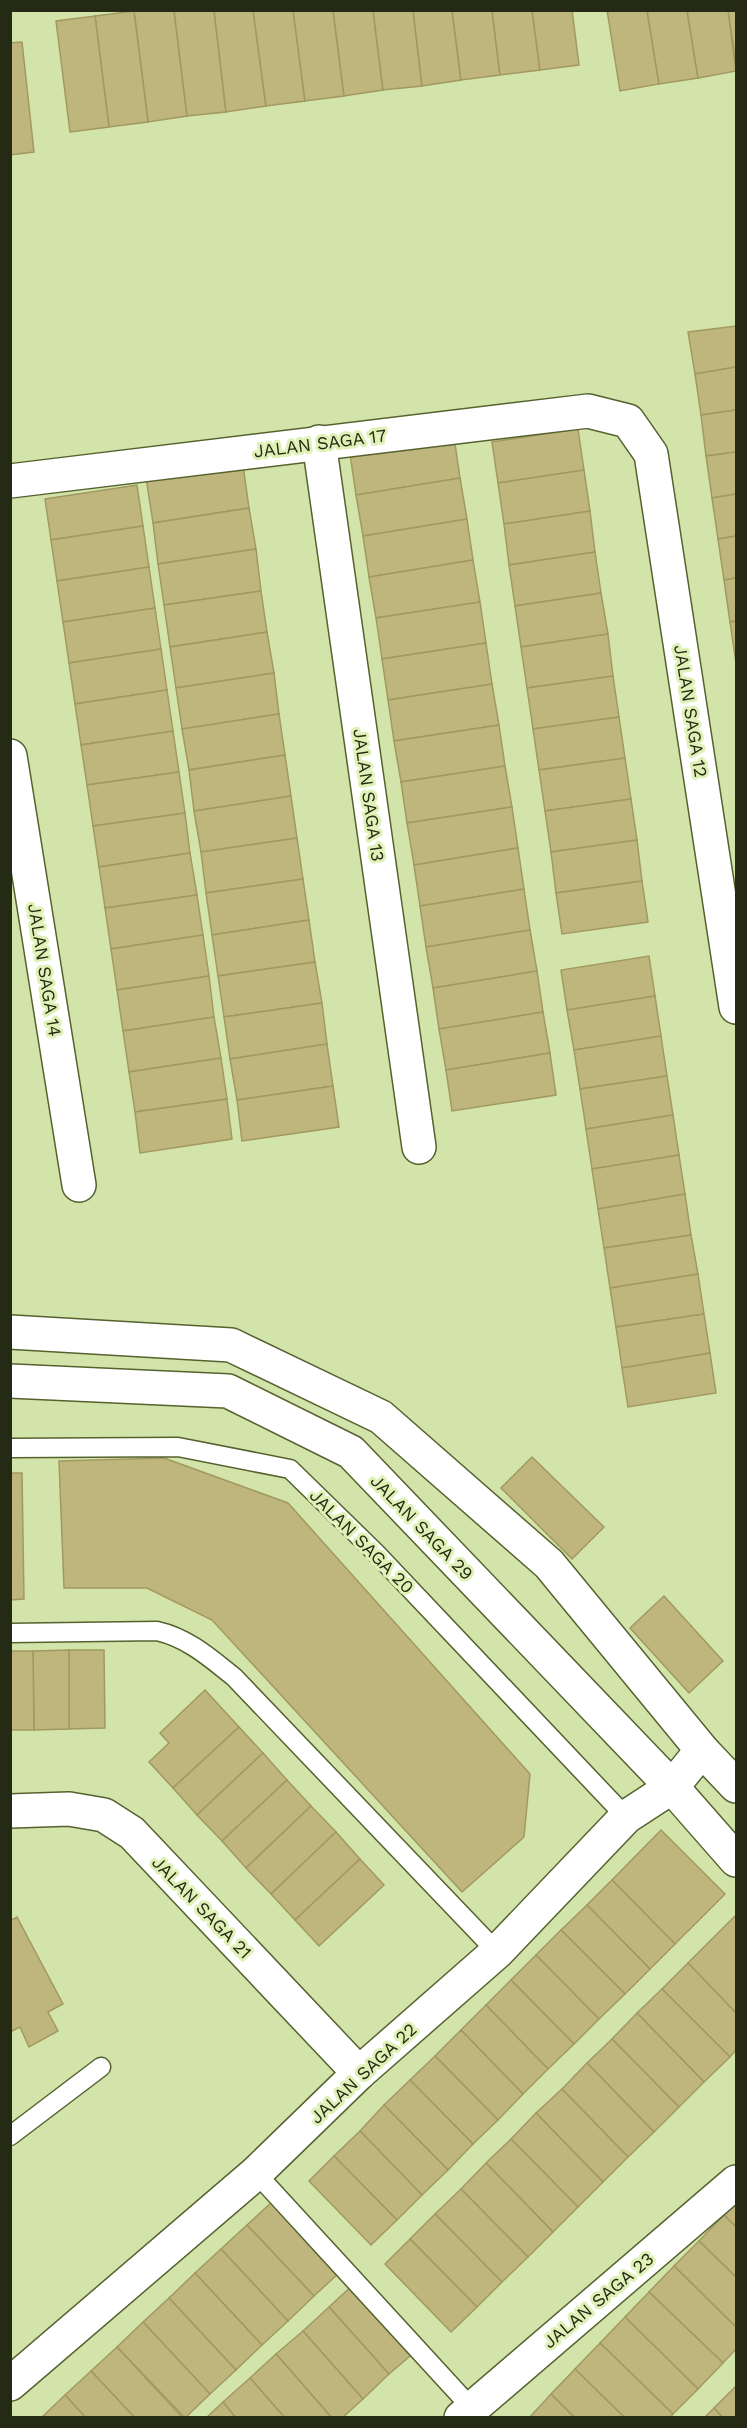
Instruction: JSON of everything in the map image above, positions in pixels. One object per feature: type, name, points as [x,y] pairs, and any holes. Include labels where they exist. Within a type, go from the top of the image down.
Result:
[{"type":"street","name":"JALAN SAGA 17","points":[[10,481],[588,411],[628,421]]},
{"type":"street","name":"JALAN SAGA 12","points":[[628,421],[651,454],[736,1007]]},
{"type":"street","name":"JALAN SAGA 13","points":[[318,442],[419,1147]]},
{"type":"street","name":"JALAN SAGA 14","points":[[10,756],[79,1185]]},
{"type":"street","points":[[10,1332],[231,1345],[381,1418],[549,1564],[702,1750],[736,1786]]},
{"type":"street","name":"JALAN SAGA 29","points":[[10,1381],[228,1391],[351,1452],[672,1787],[736,1860]]},
{"type":"street","name":"JALAN SAGA 22","points":[[10,2384],[256,2173],[359,2073],[497,1952],[626,1817],[672,1787],[702,1750]]},
{"type":"street","name":"JALAN SAGA 21","points":[[10,1810],[69,1809],[104,1815],[132,1833],[359,2073]]},
{"type":"street","name":"JALAN SAGA 23","points":[[471,2414],[736,2182]]},
{"type":"lane","name":"JALAN SAGA 20","points":[[10,1448],[178,1447],[290,1469],[376,1553],[626,1817]]},
{"type":"lane","points":[[10,1633],[157,1631],[173,1634],[189,1642],[234,1677],[497,1952]]},
{"type":"lane","points":[[10,2136],[101,2067]]},
{"type":"lane","points":[[256,2173],[471,2414]]},
{"type":"building","points":[[174,10],[187,116],[148,122],[134,11]]},
{"type":"building","points":[[174,10],[214,10],[226,112],[187,116]]},
{"type":"building","points":[[214,10],[253,10],[266,106],[226,112]]},
{"type":"building","points":[[253,10],[293,10],[305,101],[266,106]]},
{"type":"building","points":[[293,10],[333,10],[344,96],[305,101]]},
{"type":"building","points":[[333,10],[373,10],[383,90],[344,96]]},
{"type":"building","points":[[373,10],[413,10],[422,86],[383,90]]},
{"type":"building","points":[[413,10],[452,10],[461,80],[422,86]]},
{"type":"building","points":[[452,10],[492,10],[500,75],[461,80]]},
{"type":"building","points":[[492,10],[532,10],[540,70],[500,75]]},
{"type":"building","points":[[532,10],[572,10],[579,65],[540,70]]},
{"type":"building","points":[[607,10],[647,10],[659,84],[620,91]]},
{"type":"building","points":[[647,10],[687,10],[698,78],[659,84]]},
{"type":"building","points":[[687,10],[728,10],[736,71],[698,78]]},
{"type":"building","points":[[728,10],[736,10],[736,65]]},
{"type":"building","points":[[134,11],[148,122],[109,127],[95,16]]},
{"type":"building","points":[[95,16],[109,127],[70,132],[56,21]]},
{"type":"building","points":[[22,42],[34,152],[10,155],[10,43]]},
{"type":"building","points":[[736,326],[736,367],[695,374],[688,332]]},
{"type":"building","points":[[736,367],[736,410],[701,415],[695,374]]},
{"type":"building","points":[[736,410],[736,452],[706,456],[701,415]]},
{"type":"building","points":[[578,429],[584,470],[498,483],[492,442]]},
{"type":"building","points":[[454,437],[460,478],[356,495],[350,454]]},
{"type":"building","points":[[240,444],[249,508],[153,523],[143,458]]},
{"type":"building","points":[[736,452],[736,494],[712,498],[706,456]]},
{"type":"building","points":[[584,470],[590,511],[504,524],[498,483]]},
{"type":"building","points":[[460,478],[467,519],[363,536],[356,495]]},
{"type":"building","points":[[137,485],[143,526],[51,540],[45,499]]},
{"type":"building","points":[[736,494],[736,536],[718,539],[712,498]]},
{"type":"building","points":[[249,508],[256,549],[158,564],[153,523]]},
{"type":"building","points":[[590,511],[595,552],[509,565],[504,524]]},
{"type":"building","points":[[467,519],[473,560],[369,577],[363,536]]},
{"type":"building","points":[[143,526],[149,567],[57,581],[51,540]]},
{"type":"building","points":[[736,536],[736,578],[724,580],[718,539]]},
{"type":"building","points":[[256,549],[261,591],[164,605],[158,564]]},
{"type":"building","points":[[595,552],[601,593],[515,606],[509,565]]},
{"type":"building","points":[[473,560],[480,602],[376,618],[369,577]]},
{"type":"building","points":[[149,567],[155,608],[63,622],[57,581]]},
{"type":"building","points":[[736,578],[736,621],[730,622],[724,580]]},
{"type":"building","points":[[261,591],[267,632],[170,647],[164,605]]},
{"type":"building","points":[[601,593],[608,634],[521,647],[515,606]]},
{"type":"building","points":[[480,602],[486,643],[382,659],[376,618]]},
{"type":"building","points":[[155,608],[161,649],[69,663],[63,622]]},
{"type":"building","points":[[736,621],[736,663],[730,622]]},
{"type":"building","points":[[267,632],[274,673],[176,688],[170,647]]},
{"type":"building","points":[[608,634],[613,676],[527,688],[521,647]]},
{"type":"building","points":[[486,643],[492,684],[388,700],[382,659]]},
{"type":"building","points":[[161,649],[167,690],[75,704],[69,663]]},
{"type":"building","points":[[274,673],[279,714],[182,729],[176,688]]},
{"type":"building","points":[[613,676],[619,717],[533,729],[527,688]]},
{"type":"building","points":[[492,684],[499,725],[394,741],[388,700]]},
{"type":"building","points":[[167,690],[173,731],[81,745],[75,704]]},
{"type":"building","points":[[279,714],[285,755],[189,770],[182,729]]},
{"type":"building","points":[[619,717],[625,758],[539,770],[533,729]]},
{"type":"building","points":[[499,725],[505,766],[401,782],[394,741]]},
{"type":"building","points":[[173,731],[179,772],[87,785],[81,745]]},
{"type":"building","points":[[285,755],[291,796],[194,811],[189,770]]},
{"type":"building","points":[[625,758],[631,799],[545,811],[539,770]]},
{"type":"building","points":[[505,766],[512,807],[407,823],[401,782]]},
{"type":"building","points":[[179,772],[185,813],[93,826],[87,785]]},
{"type":"building","points":[[291,796],[297,838],[201,852],[194,811]]},
{"type":"building","points":[[631,799],[637,840],[551,852],[545,811]]},
{"type":"building","points":[[512,807],[518,848],[414,865],[407,823]]},
{"type":"building","points":[[185,813],[190,853],[99,867],[93,826]]},
{"type":"building","points":[[297,838],[303,879],[206,893],[201,852]]},
{"type":"building","points":[[637,840],[642,881],[556,893],[551,852]]},
{"type":"building","points":[[518,848],[524,889],[420,906],[414,865]]},
{"type":"building","points":[[190,853],[197,895],[105,908],[99,867]]},
{"type":"building","points":[[303,879],[309,920],[212,935],[206,893]]},
{"type":"building","points":[[642,881],[648,922],[562,934],[556,893]]},
{"type":"building","points":[[524,889],[530,930],[426,947],[420,906]]},
{"type":"building","points":[[197,895],[203,935],[111,949],[105,908]]},
{"type":"building","points":[[309,920],[315,962],[218,976],[212,935]]},
{"type":"building","points":[[530,930],[537,971],[433,988],[426,947]]},
{"type":"building","points":[[203,935],[209,976],[117,990],[111,949]]},
{"type":"building","points":[[649,956],[655,996],[567,1010],[561,970]]},
{"type":"building","points":[[315,962],[322,1003],[224,1017],[218,976]]},
{"type":"building","points":[[537,971],[543,1012],[439,1029],[433,988]]},
{"type":"building","points":[[209,976],[214,1017],[123,1031],[117,990]]},
{"type":"building","points":[[655,996],[661,1036],[574,1050],[567,1010]]},
{"type":"building","points":[[322,1003],[327,1044],[230,1059],[224,1017]]},
{"type":"building","points":[[543,1012],[550,1053],[446,1070],[439,1029]]},
{"type":"building","points":[[214,1017],[221,1058],[129,1072],[123,1031]]},
{"type":"building","points":[[661,1036],[667,1076],[580,1089],[574,1050]]},
{"type":"building","points":[[327,1044],[333,1086],[237,1100],[230,1059]]},
{"type":"building","points":[[550,1053],[556,1095],[452,1111],[446,1070]]},
{"type":"building","points":[[221,1058],[227,1099],[135,1112],[129,1072]]},
{"type":"building","points":[[667,1076],[673,1115],[586,1129],[580,1089]]},
{"type":"building","points":[[333,1086],[339,1127],[242,1141],[237,1100]]},
{"type":"building","points":[[227,1099],[232,1139],[140,1153],[135,1112]]},
{"type":"building","points":[[673,1115],[679,1155],[592,1169],[586,1129]]},
{"type":"building","points":[[679,1155],[685,1194],[598,1209],[592,1169]]},
{"type":"building","points":[[685,1194],[691,1235],[604,1248],[598,1209]]},
{"type":"building","points":[[691,1235],[698,1274],[610,1288],[604,1248]]},
{"type":"building","points":[[698,1274],[704,1314],[616,1327],[610,1288]]},
{"type":"building","points":[[704,1314],[710,1353],[622,1368],[616,1327]]},
{"type":"building","points":[[710,1353],[716,1393],[628,1407],[622,1368]]},
{"type":"building","points":[[532,1457],[604,1527],[572,1559],[501,1488]]},
{"type":"building","points":[[164,1458],[288,1503],[530,1774],[524,1837],[462,1892],[212,1620],[147,1588],[64,1588],[59,1461]]},
{"type":"building","points":[[10,1473],[22,1473],[24,1599],[10,1600]]},
{"type":"building","points":[[664,1596],[723,1661],[689,1693],[630,1628]]},
{"type":"building","points":[[69,1650],[104,1650],[105,1728],[69,1729]]},
{"type":"building","points":[[69,1650],[69,1729],[34,1730],[33,1651]]},
{"type":"building","points":[[10,1651],[33,1651],[34,1730],[10,1730]]},
{"type":"building","points":[[205,1690],[239,1727],[173,1788],[149,1762],[169,1743],[160,1733]]},
{"type":"building","points":[[239,1727],[263,1753],[197,1815],[173,1788]]},
{"type":"building","points":[[263,1753],[287,1780],[222,1841],[197,1815]]},
{"type":"building","points":[[287,1780],[311,1806],[246,1868],[222,1841]]},
{"type":"building","points":[[311,1806],[336,1832],[271,1894],[246,1868]]},
{"type":"building","points":[[661,1830],[725,1894],[675,1944],[612,1880]]},
{"type":"building","points":[[336,1832],[360,1859],[295,1920],[271,1894]]},
{"type":"building","points":[[360,1859],[384,1885],[319,1946],[295,1920]]},
{"type":"building","points":[[612,1880],[675,1944],[650,1969],[587,1905]]},
{"type":"building","points":[[587,1905],[650,1969],[625,1994],[561,1930]]},
{"type":"building","points":[[736,1915],[736,2013],[688,1963]]},
{"type":"building","points":[[17,1917],[63,2004],[48,2012],[58,2031],[29,2047],[20,2027],[10,2032],[10,1921]]},
{"type":"building","points":[[561,1930],[625,1994],[599,2019],[536,1955]]},
{"type":"building","points":[[536,1955],[599,2019],[574,2044],[511,1980]]},
{"type":"building","points":[[688,1963],[736,2013],[736,2050],[730,2057],[662,1989]]},
{"type":"building","points":[[511,1980],[574,2044],[548,2069],[486,2005]]},
{"type":"building","points":[[662,1989],[730,2057],[704,2082],[637,2013]]},
{"type":"building","points":[[486,2005],[548,2069],[523,2094],[461,2030]]},
{"type":"building","points":[[637,2013],[704,2082],[679,2107],[612,2039]]},
{"type":"building","points":[[461,2030],[523,2094],[498,2120],[435,2056]]},
{"type":"building","points":[[612,2039],[679,2107],[654,2132],[587,2063]]},
{"type":"building","points":[[435,2056],[498,2120],[473,2144],[410,2080]]},
{"type":"building","points":[[587,2063],[654,2132],[628,2157],[562,2089]]},
{"type":"building","points":[[410,2080],[473,2144],[448,2170],[384,2105]]},
{"type":"building","points":[[562,2089],[628,2157],[603,2182],[536,2113]]},
{"type":"building","points":[[384,2105],[448,2170],[422,2195],[360,2131]]},
{"type":"building","points":[[536,2113],[603,2182],[578,2207],[511,2139]]},
{"type":"building","points":[[360,2131],[422,2195],[397,2220],[334,2156]]},
{"type":"building","points":[[511,2139],[578,2207],[553,2232],[486,2163]]},
{"type":"building","points":[[334,2156],[397,2220],[371,2245],[309,2181]]},
{"type":"building","points":[[486,2163],[553,2232],[528,2257],[461,2189]]},
{"type":"building","points":[[461,2189],[528,2257],[502,2282],[435,2214]]},
{"type":"building","points":[[273,2201],[340,2272],[314,2296],[247,2225]]},
{"type":"building","points":[[736,2202],[736,2227],[724,2215]]},
{"type":"building","points":[[435,2214],[502,2282],[477,2307],[410,2239]]},
{"type":"building","points":[[724,2215],[736,2227],[736,2277],[699,2241]]},
{"type":"building","points":[[247,2225],[314,2296],[288,2321],[221,2249]]},
{"type":"building","points":[[410,2239],[477,2307],[451,2332],[385,2264]]},
{"type":"building","points":[[699,2241],[736,2277],[736,2327],[674,2266]]},
{"type":"building","points":[[221,2249],[288,2321],[262,2345],[195,2273]]},
{"type":"building","points":[[674,2266],[736,2327],[736,2349],[723,2363],[649,2292]]},
{"type":"building","points":[[195,2273],[262,2345],[236,2370],[169,2298]]},
{"type":"building","points":[[355,2283],[416,2351],[389,2374],[329,2307]]},
{"type":"building","points":[[649,2292],[723,2363],[698,2389],[625,2317]]},
{"type":"building","points":[[169,2298],[236,2370],[210,2394],[143,2322]]},
{"type":"building","points":[[329,2307],[389,2374],[363,2399],[303,2331]]},
{"type":"building","points":[[625,2317],[698,2389],[673,2414],[600,2343]]},
{"type":"building","points":[[143,2322],[210,2394],[185,2418],[117,2347]]},
{"type":"building","points":[[303,2331],[363,2399],[342,2418],[332,2418],[276,2354]]},
{"type":"building","points":[[600,2343],[673,2414],[670,2418],[625,2418],[575,2369]]},
{"type":"building","points":[[117,2347],[183,2418],[135,2418],[91,2371]]},
{"type":"building","points":[[276,2354],[332,2418],[285,2418],[250,2378]]},
{"type":"building","points":[[575,2369],[625,2418],[575,2418],[551,2394]]},
{"type":"building","points":[[91,2371],[135,2418],[86,2418],[65,2395]]},
{"type":"building","points":[[250,2378],[285,2418],[236,2418],[223,2402]]},
{"type":"building","points":[[736,2386],[736,2418],[723,2418],[714,2408]]},
{"type":"building","points":[[551,2394],[575,2418],[529,2418]]},
{"type":"building","points":[[65,2395],[86,2418],[41,2418]]},
{"type":"building","points":[[223,2402],[236,2418],[206,2418]]},
{"type":"building","points":[[714,2408],[723,2418],[704,2418]]}]
